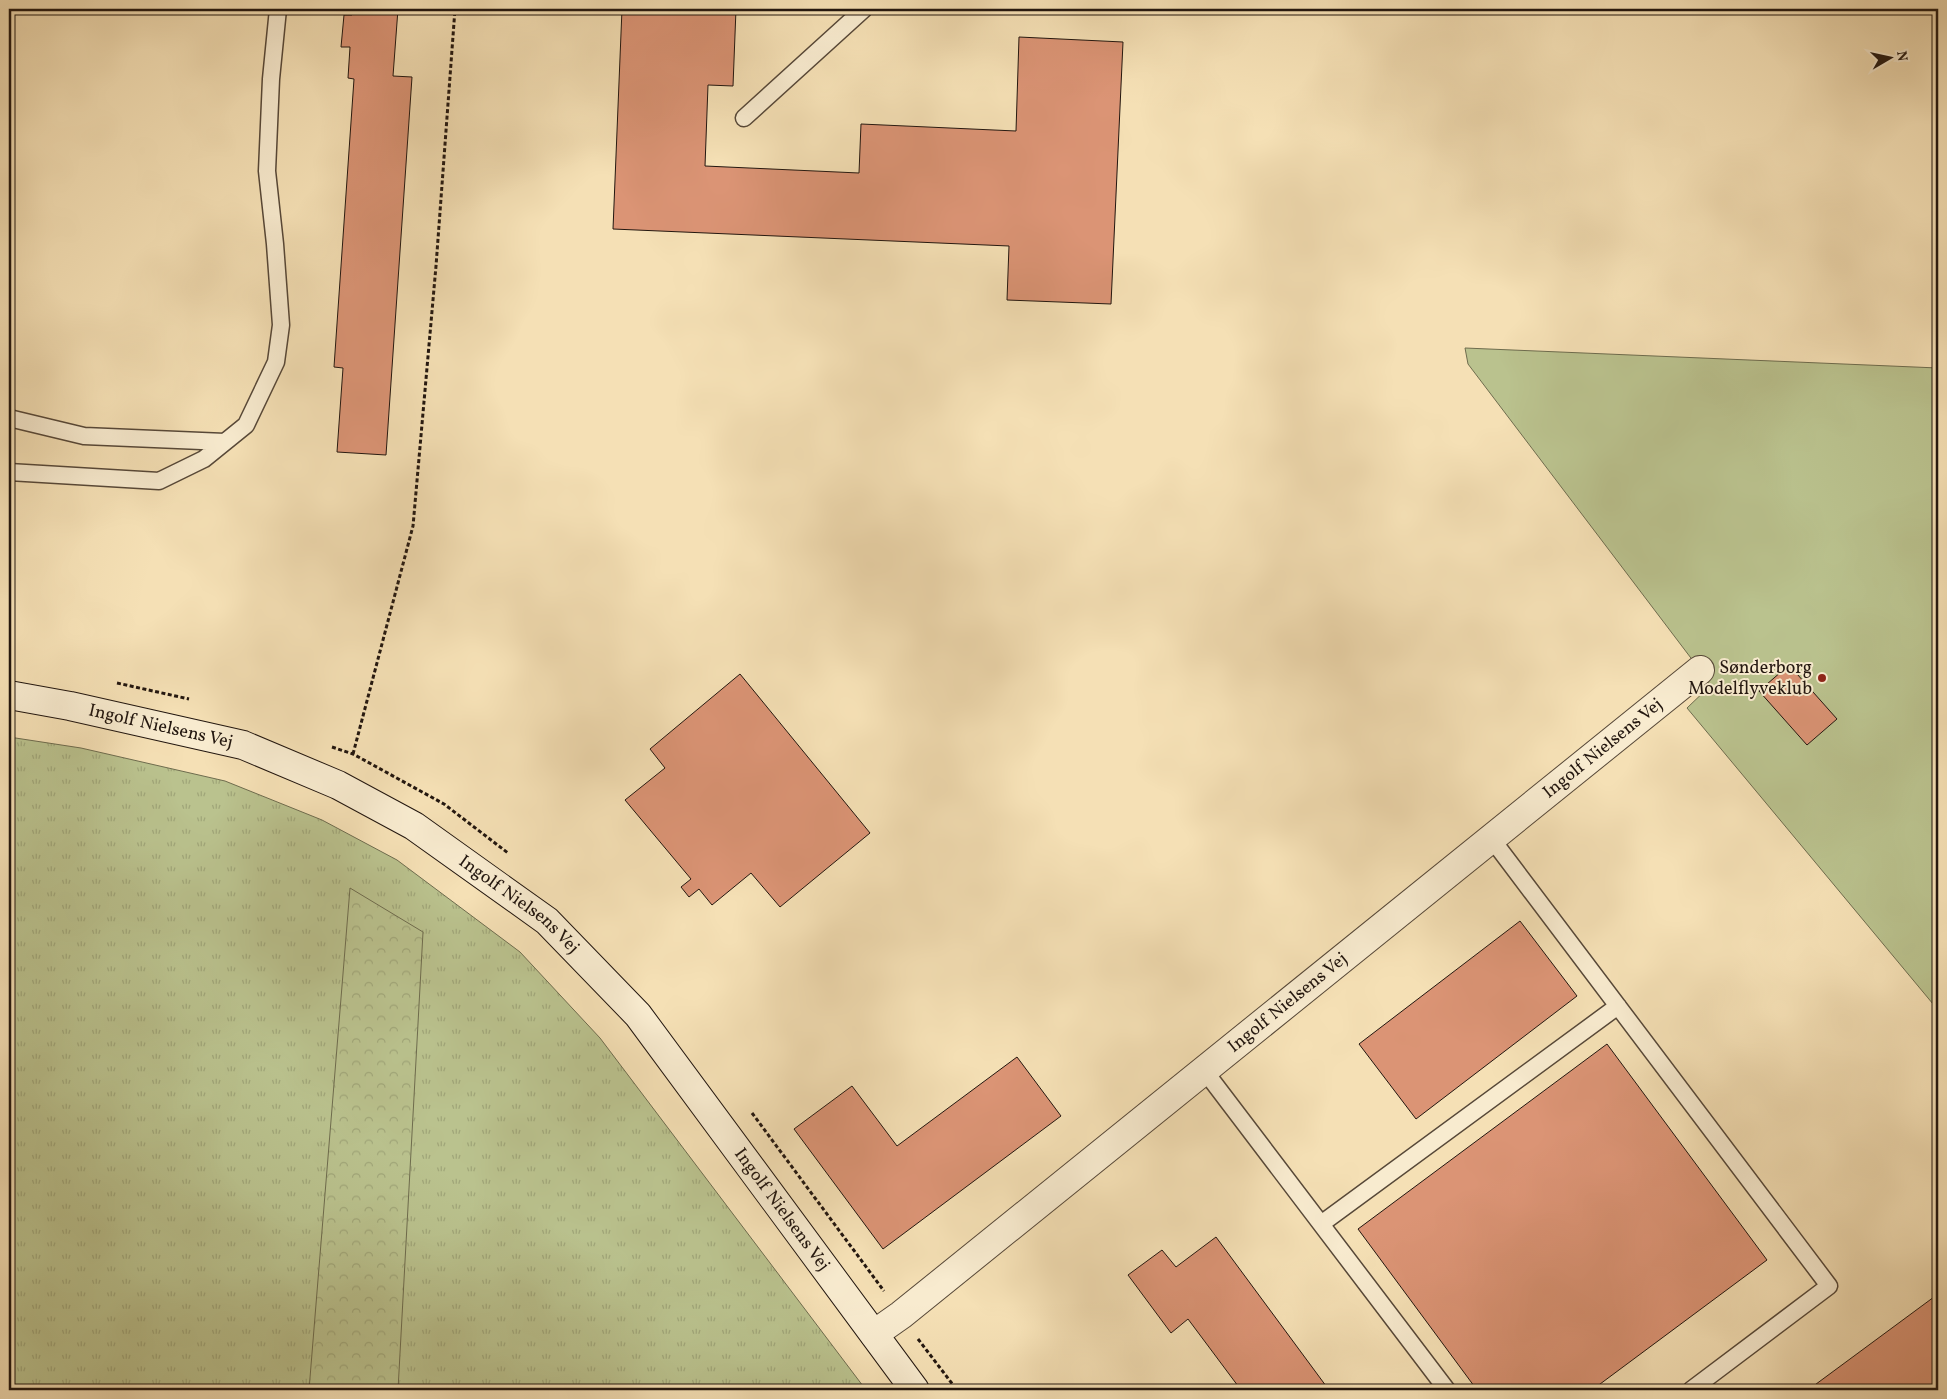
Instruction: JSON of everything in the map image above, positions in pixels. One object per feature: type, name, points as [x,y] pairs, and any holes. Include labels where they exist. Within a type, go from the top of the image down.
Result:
[{"type":"street","name":"Ingolf Nielsens Vej","points":[[874,1334],[908,1309],[1700,670]]},
{"type":"street","name":"Ingolf Nielsens Vej","points":[[9,695],[70,706],[243,745],[338,785],[414,826],[547,921],[638,1015],[915,1390]]},
{"type":"lane","points":[[9,472],[159,481],[204,459],[246,425],[276,362],[281,325],[267,171],[271,80],[278,9]]},
{"type":"lane","points":[[744,118],[864,9]]},
{"type":"lane","points":[[9,418],[84,436],[225,442]]},
{"type":"lane","points":[[1492,838],[1829,1286],[1691,1390]]},
{"type":"lane","points":[[1322,1224],[1618,1006]]},
{"type":"lane","points":[[1204,1070],[1447,1390]]},
{"type":"path","points":[[353,754],[412,526],[436,266],[455,9]]},
{"type":"green space","name":"Sønderborg Modelflyveklub","points":[[1465,348],[1938,368],[1938,1010],[1687,708],[1710,686],[1700,670],[1468,364]]},
{"type":"green space","points":[[9,737],[81,748],[225,781],[322,820],[397,860],[520,952],[600,1038],[866,1390],[9,1390]]},
{"type":"green space","points":[[350,888],[423,932],[398,1390],[309,1390]]},
{"type":"building","points":[[353,9],[398,9],[393,76],[412,77],[386,455],[337,452],[343,368],[334,367],[354,79],[348,78],[350,47],[341,47],[344,15],[352,15]]},
{"type":"building","points":[[622,9],[736,9],[733,86],[708,85],[705,166],[859,173],[861,124],[1016,131],[1019,37],[1123,42],[1111,304],[1007,300],[1009,246],[613,229]]},
{"type":"building","points":[[1789,665],[1837,719],[1807,745],[1759,691]]},
{"type":"building","points":[[740,674],[870,833],[780,907],[751,873],[712,905],[699,889],[689,897],[681,887],[691,879],[625,800],[665,768],[650,749]]},
{"type":"building","points":[[1520,921],[1577,996],[1416,1119],[1359,1044]]},
{"type":"building","points":[[1607,1044],[1767,1260],[1592,1390],[1477,1390],[1358,1229]]},
{"type":"building","points":[[1017,1057],[1061,1116],[883,1249],[794,1129],[852,1086],[897,1146]]},
{"type":"building","points":[[1216,1237],[1329,1390],[1241,1390],[1188,1319],[1171,1333],[1128,1275],[1162,1250],[1176,1267]]},
{"type":"building","points":[[1938,1294],[1938,1390],[1808,1390]]},
{"type":"place","name":"Sønderborg Modelflyveklub","points":[[1822,678]]}]
